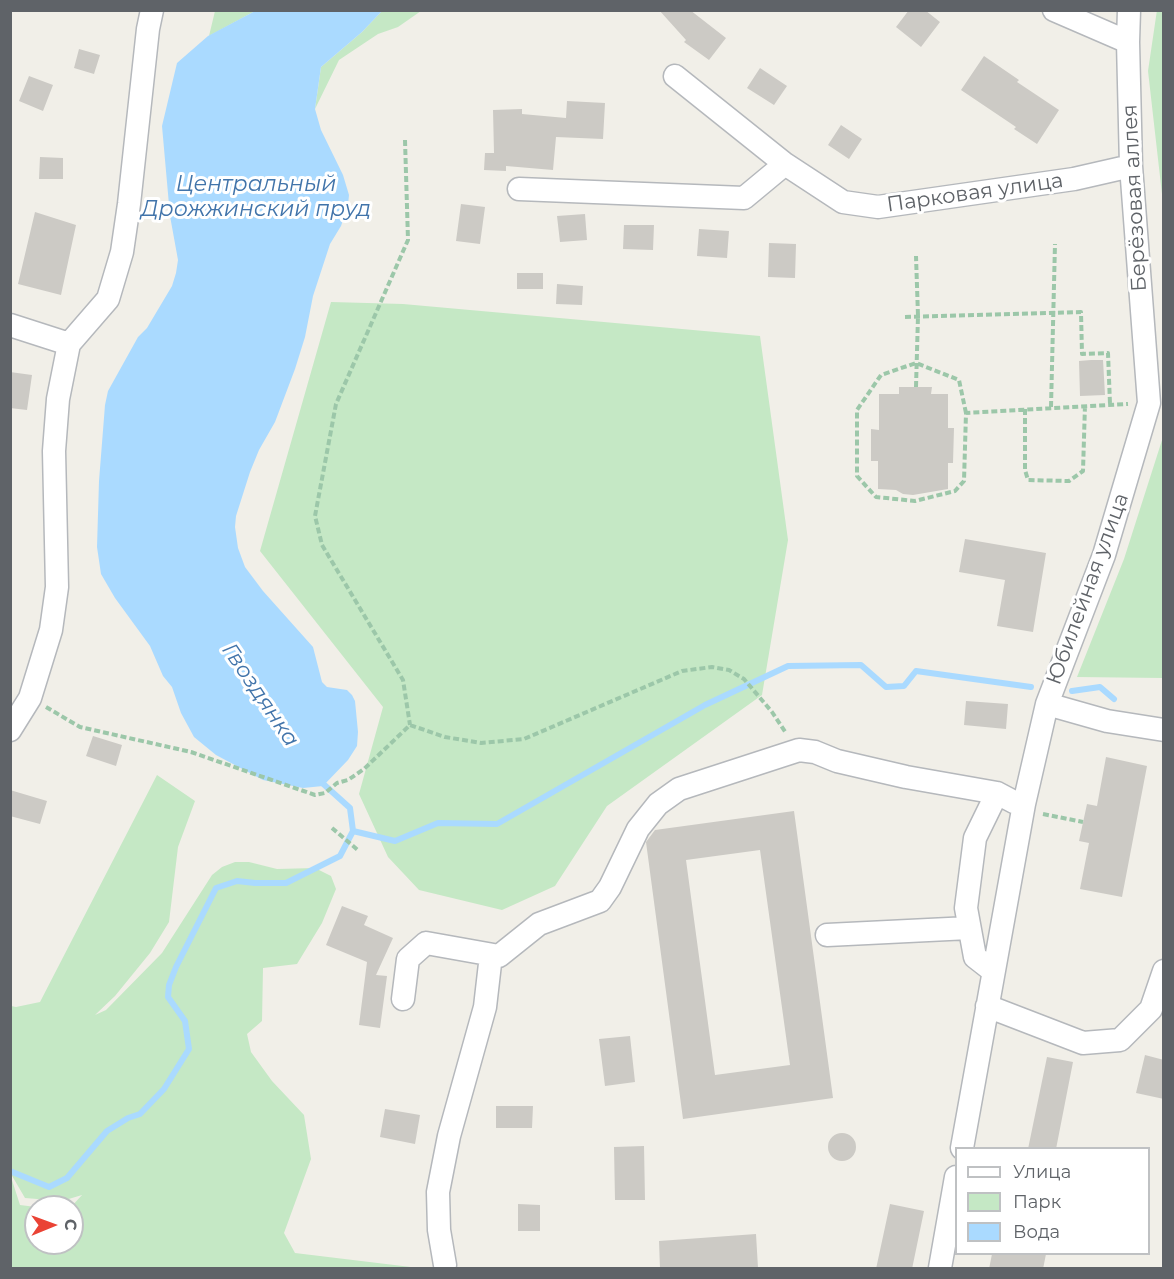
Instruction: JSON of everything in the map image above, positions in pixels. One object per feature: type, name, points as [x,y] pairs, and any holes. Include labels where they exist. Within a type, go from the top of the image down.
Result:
[{"type":"street","points":[[10,730],[30,698],[51,630],[57,587],[54,451],[58,399],[69,344],[108,299],[122,252],[152,10]]},
{"type":"street","points":[[1054,10],[1128,42]]},
{"type":"street","name":"Берёзовая аллея","points":[[1129,10],[1131,166],[1139,286],[1155,399]]},
{"type":"street","name":"Парковая улица","points":[[675,75],[785,164],[843,202],[878,207],[1074,178],[1131,166]]},
{"type":"street","points":[[519,189],[744,198],[785,164]]},
{"type":"street","points":[[10,325],[69,344]]},
{"type":"street","name":"Юбилейная улица","points":[[962,1147],[993,971],[1047,704],[1104,555],[1155,399]]},
{"type":"street","points":[[1047,704],[1107,721],[1164,730]]},
{"type":"street","points":[[403,999],[408,959],[426,943],[499,956],[539,924],[600,901],[610,887],[638,829],[658,804],[679,789],[799,750],[815,752],[837,761],[906,777],[997,793],[1014,802],[1028,803]]},
{"type":"street","points":[[993,971],[975,957],[966,908],[975,838],[997,793]]},
{"type":"street","points":[[827,935],[969,928]]},
{"type":"street","points":[[445,1265],[438,1192],[448,1136],[485,1007],[491,955]]},
{"type":"street","points":[[987,1006],[1083,1043],[1120,1040],[1151,1009],[1164,971]]},
{"type":"street","points":[[940,1269],[955,1188]]},
{"type":"path","points":[[405,140],[408,240],[336,404],[315,516],[322,545],[403,680],[410,725]]},
{"type":"path","points":[[1051,407],[1055,244]]},
{"type":"path","points":[[916,256],[918,316],[916,387]]},
{"type":"path","points":[[905,317],[1081,312],[1082,354],[1108,353],[1110,404]]},
{"type":"path","points":[[1091,354],[1091,360]]},
{"type":"path","points":[[916,363],[959,380],[966,413],[964,481],[954,491],[915,501],[876,496],[857,476],[858,410],[881,375],[916,363]]},
{"type":"path","points":[[966,413],[1155,399]]},
{"type":"path","points":[[1025,409],[1025,470],[1028,480],[1069,481],[1083,471],[1085,405]]},
{"type":"path","points":[[410,725],[445,737],[481,743],[524,739],[682,671],[712,667],[729,670],[744,680],[772,712],[799,750]]},
{"type":"path","points":[[30,698],[80,727],[191,752],[315,795],[324,794],[337,783],[348,780],[364,769],[410,725]]},
{"type":"path","points":[[1028,803],[1083,822]]},
{"type":"path","points":[[332,828],[359,851]]},
{"type":"green space","points":[[1157,10],[1164,11],[1163,203],[1148,71]]},
{"type":"green space","points":[[215,11],[255,11],[209,36]]},
{"type":"green space","points":[[382,11],[421,11],[398,27],[378,34],[339,60],[315,109],[321,67],[362,32]]},
{"type":"green space","points":[[331,302],[403,304],[760,336],[788,540],[762,695],[607,806],[555,886],[502,910],[419,890],[388,857],[359,794],[383,707],[260,551]]},
{"type":"green space","points":[[1163,437],[1163,678],[1077,677],[1124,559]]},
{"type":"green space","points":[[157,775],[195,801],[178,847],[169,922],[150,953],[115,996],[95,1015],[106,1010],[162,953],[212,875],[222,867],[235,862],[249,862],[277,869],[315,868],[331,876],[336,889],[322,923],[297,964],[263,968],[262,1021],[247,1034],[251,1052],[272,1081],[304,1115],[311,1159],[284,1233],[295,1253],[419,1268],[11,1268],[11,1177],[20,1205],[24,1206],[24,1255],[84,1255],[84,1195],[24,1196],[11,1174],[11,1006],[40,1002]]},
{"type":"water","name":"Центральный Дрожжинский пруд","points":[[255,11],[382,11],[362,32],[321,67],[315,109],[321,130],[343,175],[349,195],[348,205],[341,226],[330,244],[313,296],[305,337],[295,369],[275,422],[250,472],[236,516],[238,548],[245,567],[263,591],[313,647],[322,682],[327,687],[347,690],[355,701],[357,746],[348,760],[323,786],[303,788],[263,780],[216,755],[194,737],[181,713],[172,687],[163,676],[150,646],[115,598],[101,574],[97,547],[99,481],[108,391],[138,337],[147,328],[172,286],[176,273],[178,260],[170,216],[162,126],[177,63],[208,36]]},
{"type":"building","points":[[659,10],[690,10],[726,38],[709,60],[684,42],[686,40]]},
{"type":"building","points":[[909,10],[925,10],[940,22],[921,47],[896,27]]},
{"type":"building","points":[[79,49],[100,55],[94,74],[74,68]]},
{"type":"building","points":[[984,56],[1019,80],[1017,82],[1059,110],[1037,144],[961,90]]},
{"type":"building","points":[[760,68],[787,86],[774,105],[747,88]]},
{"type":"building","points":[[29,76],[53,85],[43,111],[19,101]]},
{"type":"building","points":[[567,101],[605,103],[603,139],[556,137],[553,170],[506,166],[506,171],[484,170],[485,153],[494,153],[493,110],[522,109],[522,114],[566,118]]},
{"type":"building","points":[[841,125],[862,139],[849,159],[828,145]]},
{"type":"building","points":[[40,157],[63,158],[63,179],[39,179]]},
{"type":"building","points":[[461,204],[485,207],[480,244],[456,241]]},
{"type":"building","points":[[35,212],[76,225],[61,295],[18,284]]},
{"type":"building","points":[[585,214],[587,240],[560,242],[557,216]]},
{"type":"building","points":[[624,225],[654,225],[653,250],[623,249]]},
{"type":"building","points":[[699,229],[729,231],[727,258],[697,256]]},
{"type":"building","points":[[769,243],[796,244],[795,278],[768,277]]},
{"type":"building","points":[[517,273],[543,273],[543,289],[517,289]]},
{"type":"building","points":[[557,284],[583,286],[582,305],[556,304]]},
{"type":"building","points":[[1103,360],[1105,395],[1080,396],[1079,361]]},
{"type":"building","points":[[10,372],[32,375],[27,410],[10,408]]},
{"type":"building","points":[[899,387],[932,387],[931,394],[948,394],[948,428],[954,428],[953,463],[948,463],[948,489],[913,495],[903,494],[896,490],[878,489],[878,461],[871,461],[871,429],[879,430],[879,394],[899,394]]},
{"type":"building","points":[[965,539],[1046,553],[1033,632],[997,626],[1005,580],[959,572]]},
{"type":"building","points":[[966,701],[1008,704],[1006,729],[964,725]]},
{"type":"building","points":[[93,736],[122,745],[116,766],[86,756]]},
{"type":"building","points":[[1106,757],[1147,766],[1122,897],[1080,889],[1089,843],[1079,841],[1087,804],[1097,806]]},
{"type":"building","points":[[10,790],[47,801],[40,824],[10,816]]},
{"type":"building","points":[[794,811],[833,1098],[683,1119],[646,842],[655,830]],"holes":[[[760,850],[790,1065],[715,1075],[686,860]]]},
{"type":"building","points":[[342,906],[368,916],[364,925],[393,938],[376,975],[387,976],[380,1028],[359,1025],[367,962],[326,945]]},
{"type":"building","points":[[630,1036],[635,1082],[605,1086],[599,1039]]},
{"type":"building","points":[[1145,1055],[1164,1060],[1164,1099],[1136,1093]]},
{"type":"building","points":[[1047,1057],[1073,1062],[1056,1147],[1028,1147]]},
{"type":"building","points":[[496,1106],[533,1106],[532,1128],[496,1128]]},
{"type":"building","points":[[385,1109],[420,1115],[415,1144],[380,1137]]},
{"type":"building","points":[[842,1133],[852,1137],[856,1147],[852,1157],[842,1161],[832,1157],[828,1147],[832,1137]]},
{"type":"building","points":[[644,1146],[645,1200],[615,1200],[614,1147]]},
{"type":"building","points":[[518,1204],[540,1205],[540,1231],[518,1231]]},
{"type":"building","points":[[890,1204],[924,1211],[912,1269],[876,1269]]},
{"type":"building","points":[[756,1234],[758,1268],[660,1269],[659,1241]]},
{"type":"building","points":[[992,1255],[1046,1255],[1043,1269],[989,1269]]},
{"type":"waterway","points":[[353,831],[395,841],[438,823],[497,824],[705,705],[788,666],[861,665],[886,687],[904,686],[916,671],[1031,687]]},
{"type":"waterway","points":[[1072,691],[1100,687],[1114,699]]},
{"type":"waterway","name":"Гвоздянка","points":[[10,1171],[49,1187],[67,1178],[107,1131],[128,1118],[140,1114],[164,1089],[189,1049],[185,1021],[168,997],[169,985],[216,888],[237,881],[286,883],[340,856],[353,831],[350,808],[320,781]]}]
